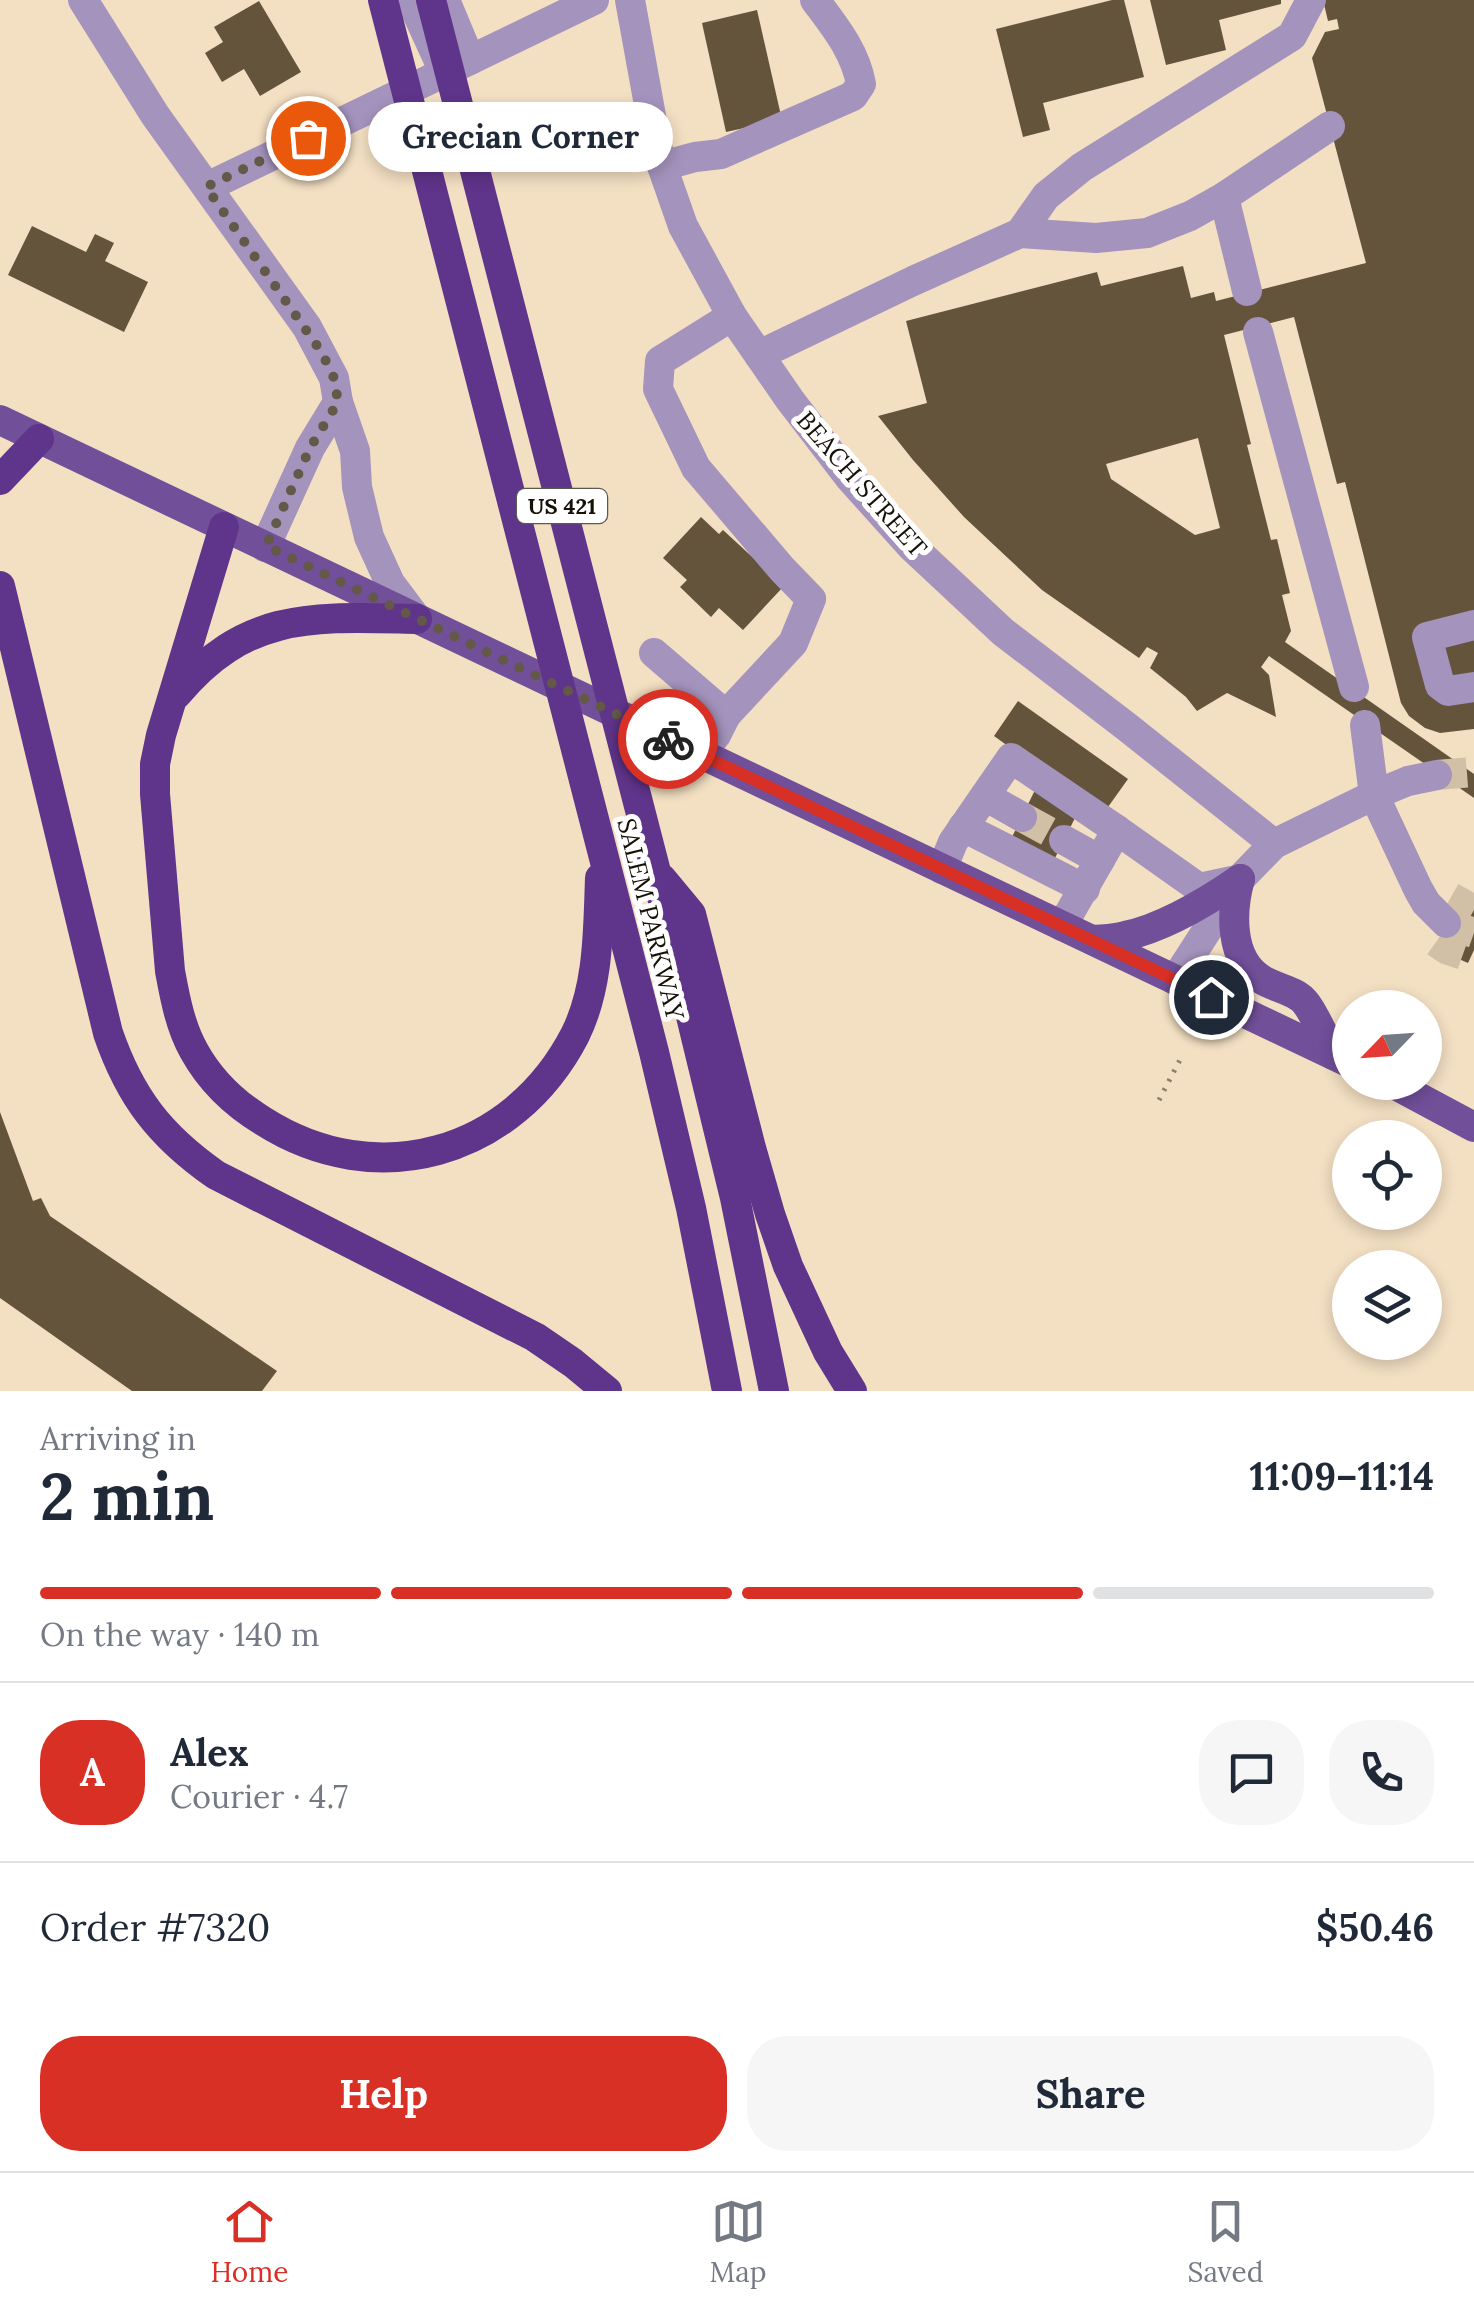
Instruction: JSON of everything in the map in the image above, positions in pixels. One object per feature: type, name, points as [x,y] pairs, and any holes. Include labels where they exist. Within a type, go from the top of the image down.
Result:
[{"type":"highway","name":"SALEM PARKWAY","points":[[383,0],[602,846],[691,1208],[727,1391]]},
{"type":"highway","name":"SALEM PARKWAY","points":[[431,0],[656,872],[735,1198],[774,1391]]},
{"type":"highway","points":[[0,480],[39,439]]},
{"type":"highway","points":[[224,527],[172,701],[156,764],[155,794],[170,971],[183,1025],[194,1051],[230,1098],[282,1133],[310,1146],[374,1158],[436,1150],[494,1126],[520,1107],[563,1057],[586,1006],[597,951],[602,846]]},
{"type":"highway","points":[[0,586],[108,1032],[117,1060],[147,1114],[190,1158],[216,1175],[535,1338],[606,1391]]},
{"type":"highway","points":[[172,701],[196,672],[218,654],[272,626],[328,617],[417,619]]},
{"type":"highway","points":[[656,872],[691,914],[770,1214],[808,1313],[852,1391]]},
{"type":"main road","points":[[0,420],[1332,1054]]},
{"type":"main road","points":[[1093,940],[1127,936],[1161,923],[1240,879]]},
{"type":"main road","points":[[1240,879],[1234,903],[1236,940],[1245,964],[1258,978],[1304,1000],[1332,1043]]},
{"type":"main road","points":[[1423,1100],[1474,1128]]},
{"type":"street","points":[[83,0],[155,115],[322,353],[334,378],[355,450],[357,487],[369,537],[390,583],[417,619]]},
{"type":"street","points":[[411,0],[457,66]]},
{"type":"street","points":[[445,0],[457,66]]},
{"type":"street","points":[[206,187],[594,0]]},
{"type":"street","name":"BEACH STREET","points":[[630,0],[662,166],[683,226],[732,316],[850,477],[911,546],[1003,632],[1274,844]]},
{"type":"street","points":[[662,166],[721,154],[853,96],[861,84],[858,64],[815,0]]},
{"type":"street","points":[[1020,233],[1046,196],[1082,167],[1292,36],[1311,0]]},
{"type":"street","points":[[758,354],[1020,233],[1096,238],[1146,233],[1190,216],[1330,126]]},
{"type":"street","points":[[1224,197],[1247,291]]},
{"type":"street","points":[[700,755],[726,714],[793,643],[811,599],[696,468],[658,388],[660,360],[732,316]]},
{"type":"street","points":[[1258,332],[1354,687]]},
{"type":"street","points":[[266,546],[310,448],[338,402]]},
{"type":"street","points":[[1474,625],[1427,637],[1440,684],[1448,691],[1474,688]]},
{"type":"street","points":[[654,653],[726,714]]},
{"type":"street","points":[[1364,725],[1374,796],[1400,853],[1436,887],[1444,920],[1422,929],[1398,878],[1400,853]]},
{"type":"street","points":[[942,868],[963,826],[1012,758],[1199,888],[1240,879]]},
{"type":"street","points":[[1175,980],[1240,879],[1274,844],[1374,796],[1436,775]]},
{"type":"street","points":[[985,796],[1022,817]]},
{"type":"street","points":[[963,826],[1085,889]]},
{"type":"street","points":[[1062,926],[1117,830]]},
{"type":"street","points":[[1064,840],[1100,860]]},
{"type":"path","points":[[1159,1100],[1182,1056]]},
{"type":"building","points":[[1124,0],[1144,77],[1043,103],[1050,130],[1023,137],[996,29]]},
{"type":"building","points":[[1150,0],[1281,0],[1281,4],[1219,20],[1226,50],[1166,65]]},
{"type":"building","points":[[1323,0],[1474,0],[1474,729],[1440,733],[1425,728],[1409,716],[1401,703],[1345,482],[1337,484],[1294,317],[1224,335],[1271,540],[1277,539],[1290,593],[1282,595],[1291,631],[1285,642],[1474,774],[1474,798],[1269,656],[1261,667],[1269,675],[1276,717],[1227,693],[1197,711],[1150,668],[1158,653],[1147,647],[1139,658],[1042,590],[964,517],[878,416],[927,403],[906,321],[1097,272],[1101,286],[1183,266],[1191,298],[1214,292],[1216,301],[1366,263],[1312,58],[1325,32],[1339,29],[1337,19],[1328,21]],"holes":[[[1198,438],[1220,528],[1195,535],[1111,479],[1106,464]]]},
{"type":"building","points":[[259,1],[301,72],[260,96],[244,69],[222,82],[205,53],[223,42],[214,27]]},
{"type":"building","points":[[757,10],[782,120],[726,132],[702,23]]},
{"type":"building","points":[[32,226],[86,252],[95,234],[114,243],[105,261],[148,282],[124,332],[8,275]]},
{"type":"building","points":[[701,517],[719,534],[723,530],[784,586],[743,630],[719,608],[711,617],[680,587],[687,580],[663,558]]},
{"type":"building","points":[[1018,701],[1128,779],[1103,814],[994,736]]},
{"type":"building","points":[[1036,788],[1080,808],[1052,864],[1008,845]]},
{"type":"building","points":[[1461,896],[1474,902],[1474,950],[1468,963],[1438,950]]},
{"type":"building","points":[[0,1112],[33,1201],[41,1198],[50,1216],[277,1371],[262,1391],[132,1391],[0,1298]]},
{"type":"tunnel","points":[[1437,775],[1474,772]]},
{"type":"tunnel","points":[[1022,817],[1064,840]]},
{"type":"tunnel","points":[[1451,897],[1474,910]]},
{"type":"tunnel","points":[[1446,923],[1474,933]]},
{"type":"tunnel","points":[[1436,942],[1474,959]]},
{"type":"way so far","points":[[308,138],[206,187],[306,327],[334,378],[338,402],[310,448],[266,546],[668,739]]},
{"type":"place","name":"Grecian Corner","points":[[308,138]]},
{"type":"route","points":[[668,739],[1211,997]]}]
